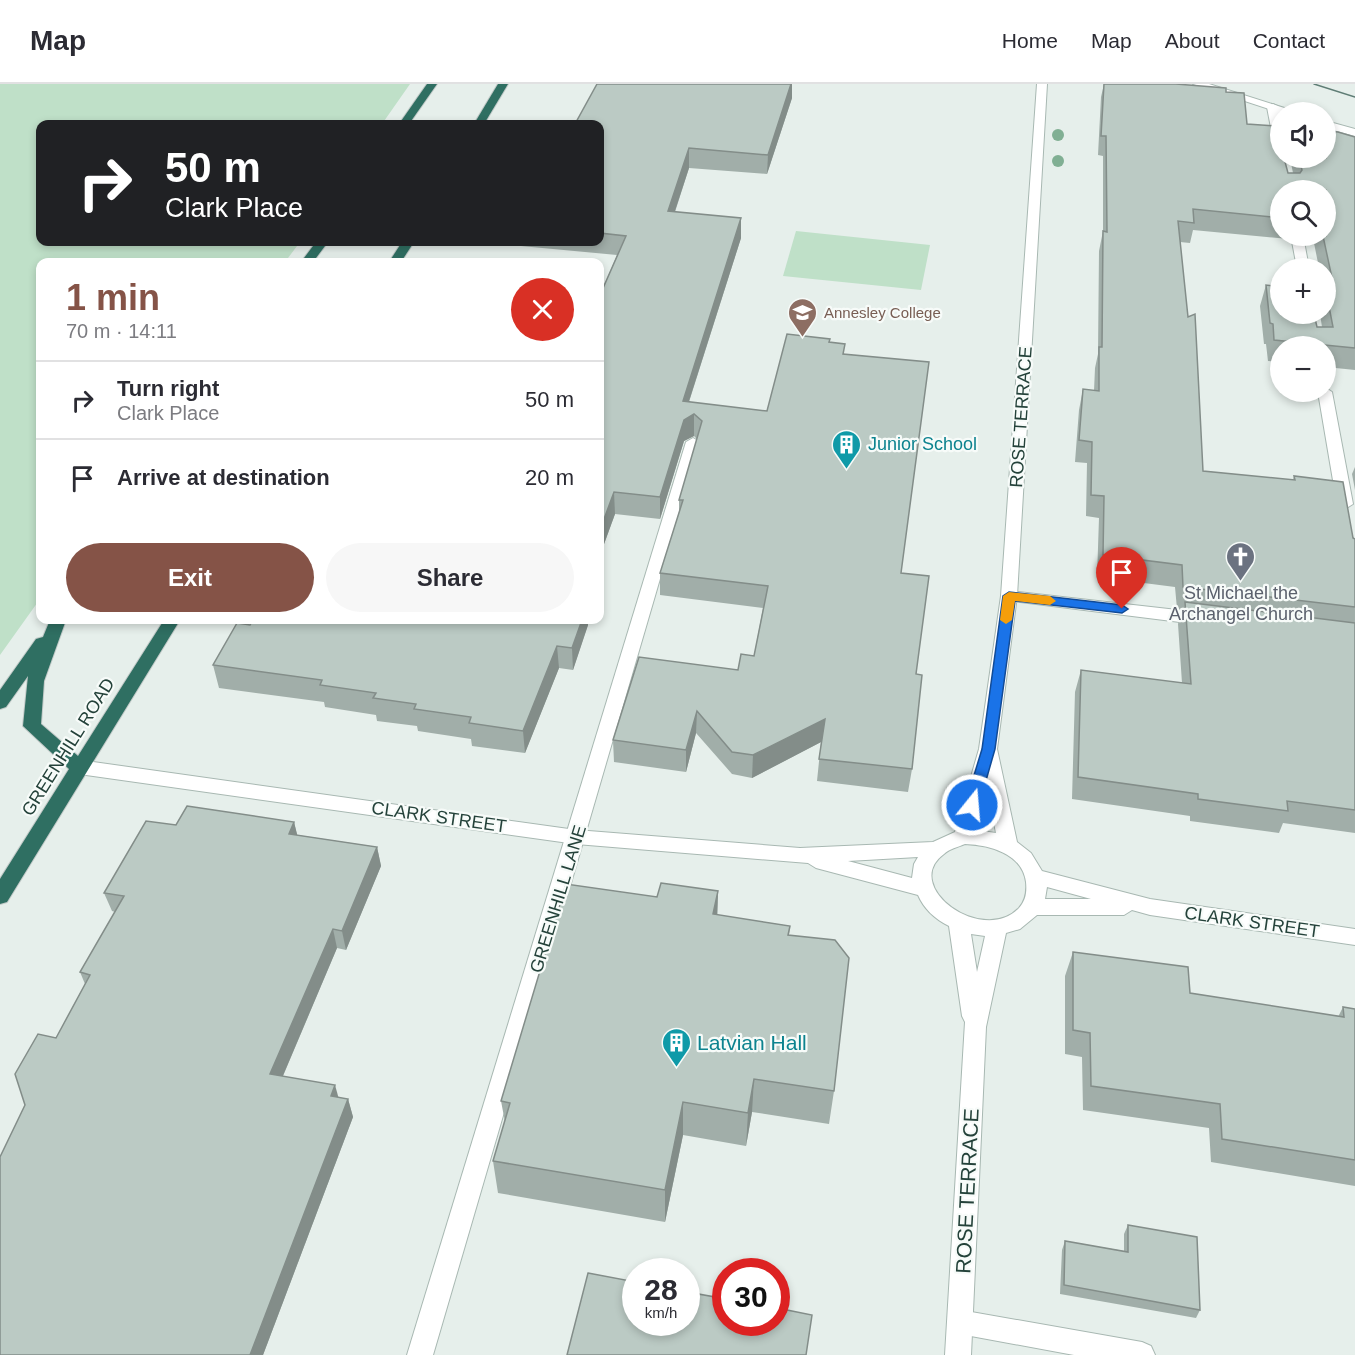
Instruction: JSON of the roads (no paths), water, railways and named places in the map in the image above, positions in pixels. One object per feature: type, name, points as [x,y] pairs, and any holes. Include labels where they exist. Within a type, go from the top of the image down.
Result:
[{"type":"highway","points":[[407,120],[432,84]]},
{"type":"highway","points":[[481,120],[503,84]]},
{"type":"highway","points":[[0,703],[55,624]]},
{"type":"highway","points":[[56,624],[34,681],[32,726],[79,767]]},
{"type":"highway","name":"GREENHILL ROAD","points":[[0,896],[169,624]]},
{"type":"street","name":"ROSE TERRACE","points":[[963,837],[988,749],[1009,596],[1042,84]]},
{"type":"street","points":[[1198,84],[1270,106]]},
{"type":"street","points":[[1336,127],[1355,133]]},
{"type":"street","points":[[1327,402],[1347,514]]},
{"type":"street","name":"GREENHILL LANE","points":[[420,1355],[693,442]]},
{"type":"street","points":[[1009,596],[1215,621]]},
{"type":"street","name":"ROSE TERRACE","points":[[988,749],[1008,846]]},
{"type":"street","name":"CLARK STREET","points":[[79,767],[576,837],[800,856],[934,849]]},
{"type":"street","points":[[963,837],[981,837],[1008,846],[1029,862],[1037,877],[1038,892],[1034,906],[1025,916],[1012,924],[997,928],[979,928],[959,924],[943,915],[930,903],[922,888],[920,874],[924,861],[934,849],[946,841],[963,837]]},
{"type":"street","name":"CLARK STREET","points":[[800,856],[922,888]]},
{"type":"street","name":"CLARK STREET","points":[[1037,877],[1150,907],[1355,937]]},
{"type":"street","name":"CLARK STREET","points":[[1034,906],[1150,907]]},
{"type":"street","name":"ROSE TERRACE","points":[[959,924],[975,1027]]},
{"type":"street","name":"ROSE TERRACE","points":[[958,1355],[975,1027],[997,928]]},
{"type":"street","points":[[960,1322],[1142,1355]]},
{"type":"tram line","points":[[1314,84],[1355,97]]},
{"type":"place","name":"Annesley College","points":[[803,338]]},
{"type":"place","name":"Junior School","points":[[847,470]]},
{"type":"place","name":"St Michael the Archangel Church","points":[[1241,582]]},
{"type":"place","name":"Latvian Hall","points":[[676,1068]]}]
